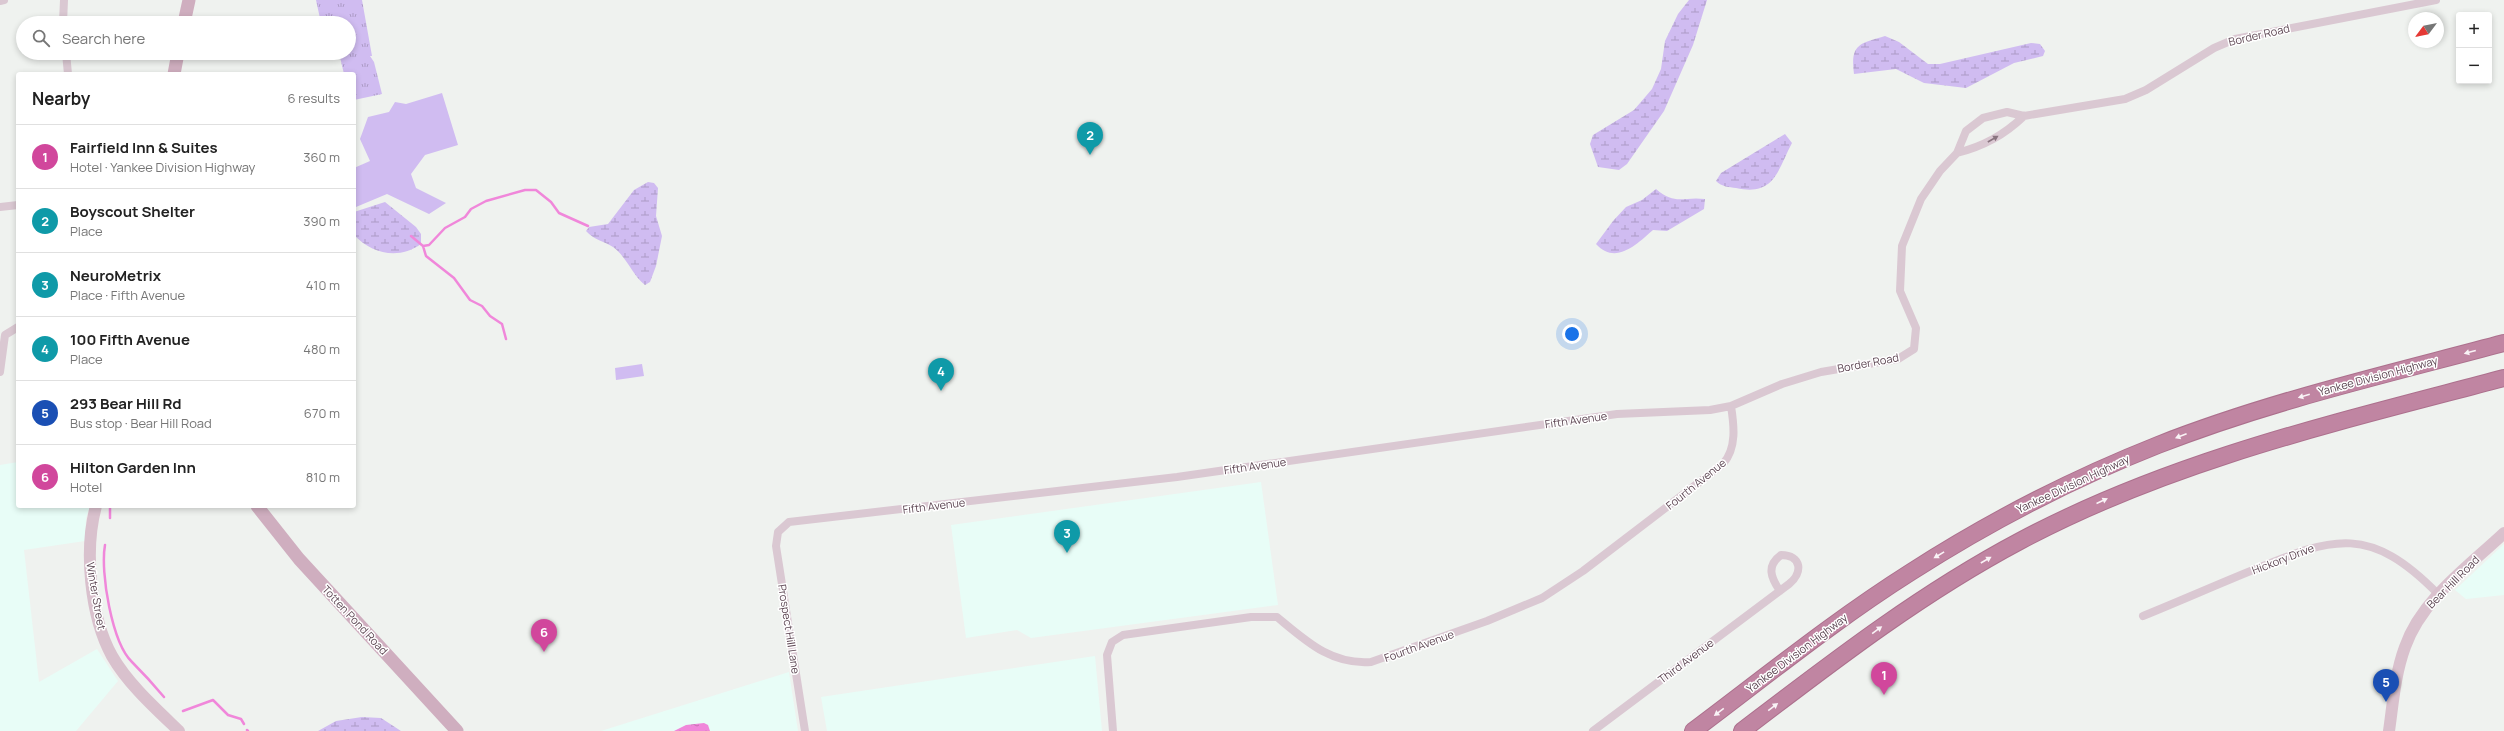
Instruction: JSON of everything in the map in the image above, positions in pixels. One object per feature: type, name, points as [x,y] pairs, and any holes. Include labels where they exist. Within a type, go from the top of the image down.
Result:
[{"type":"highway","name":"Yankee Division Highway","points":[[1693,731],[1835,624],[1909,573],[2010,514],[2069,484],[2157,445],[2237,416],[2504,343]]},
{"type":"highway","points":[[1742,731],[1856,645],[1935,590],[2019,541],[2076,513],[2166,475],[2227,453],[2504,378]]},
{"type":"main road","points":[[186,16],[189,0]]},
{"type":"main road","points":[[174,72],[177,60]]},
{"type":"main road","name":"Totten Pond Road","points":[[259,508],[299,559],[457,731]]},
{"type":"street","points":[[0,1],[4,0]]},
{"type":"street","points":[[63,16],[64,0]]},
{"type":"street","name":"Border Road","points":[[1731,406],[1782,384],[1821,372],[1898,359],[1914,349],[1916,328],[1900,291],[1902,246],[1921,199],[1940,171],[1957,153],[1966,131],[1983,118],[2007,112],[2024,116],[2125,99],[2146,90],[2214,48],[2235,39],[2436,0]]},
{"type":"street","points":[[67,60],[68,72]]},
{"type":"street","points":[[1957,153],[1980,147],[2010,129],[2024,116]]},
{"type":"street","points":[[0,207],[16,205]]},
{"type":"street","points":[[0,372],[5,335],[16,328]]},
{"type":"street","name":"Fifth Avenue","points":[[781,529],[789,522],[798,520],[1177,477],[1617,414],[1687,413],[1731,406]]},
{"type":"street","name":"Fourth Avenue","points":[[1112,731],[1107,654],[1112,642],[1123,635],[1251,617],[1277,617],[1310,645],[1322,652],[1355,663],[1371,662],[1487,621],[1542,598],[1583,571],[1723,464],[1730,453],[1733,438],[1731,406]]},
{"type":"street","name":"Winter Street","points":[[96,508],[91,532],[90,557],[94,595],[104,638],[125,674],[180,731]]},
{"type":"street","name":"Prospect Hill Lane","points":[[781,529],[776,537],[777,552],[805,731]]},
{"type":"street","name":"Bear Hill Road","points":[[2389,731],[2404,648],[2418,619],[2438,594],[2504,533]]},
{"type":"street","name":"Hickory Drive","points":[[2143,616],[2298,551],[2331,544],[2363,545],[2387,554],[2415,572],[2438,594]]},
{"type":"street","name":"Third Avenue","points":[[1593,731],[1780,591]]},
{"type":"shaded area","points":[[16,462],[16,508],[89,508],[86,518],[85,541],[24,550],[39,682],[97,649],[118,681],[76,731],[0,731],[0,465]]},
{"type":"shaded area","points":[[1261,482],[1278,605],[1031,638],[1017,630],[966,638],[951,525]]},
{"type":"shaded area","points":[[2504,544],[2504,595],[2466,599],[2455,590]]},
{"type":"shaded area","points":[[1095,656],[1102,731],[827,731],[821,697]]},
{"type":"shaded area","points":[[789,672],[798,731],[601,731]]},
{"type":"green space","points":[[316,0],[362,0],[372,56],[370,56],[374,62],[382,94],[356,100],[356,72],[344,72],[341,60],[356,60],[356,16],[319,16]]},
{"type":"green space","points":[[1689,0],[1707,0],[1693,45],[1664,111],[1627,164],[1619,170],[1598,167],[1590,144],[1593,135],[1634,110],[1652,89],[1661,69],[1665,41],[1678,14]]},
{"type":"green space","points":[[1885,36],[1899,42],[1928,64],[1940,64],[2031,43],[2040,44],[2045,51],[2043,56],[2014,63],[1966,88],[1924,83],[1896,69],[1854,74],[1853,64],[1855,50],[1863,43]]},
{"type":"green space","points":[[442,93],[458,145],[425,155],[411,174],[416,188],[446,203],[429,214],[387,194],[356,207],[356,167],[370,161],[360,139],[368,117],[389,112],[395,102],[406,104]]},
{"type":"green space","points":[[1785,134],[1792,143],[1779,171],[1768,184],[1760,188],[1749,190],[1726,186],[1716,181],[1721,173]]},
{"type":"green space","points":[[648,182],[654,183],[658,188],[656,216],[662,236],[656,266],[650,282],[645,285],[636,276],[618,251],[586,231],[589,227],[608,224],[634,190]]},
{"type":"green space","points":[[1656,189],[1674,199],[1705,199],[1704,209],[1667,231],[1653,230],[1634,246],[1619,253],[1611,253],[1596,244],[1613,221],[1626,207],[1642,200]]},
{"type":"green space","points":[[385,202],[416,227],[421,234],[421,244],[413,249],[395,253],[386,253],[369,247],[356,237],[356,211]]},
{"type":"green space","points":[[642,364],[644,376],[616,380],[615,368]]},
{"type":"green space","points":[[362,717],[381,718],[401,731],[318,731],[336,721]]},
{"type":"water","points":[[704,723],[708,725],[710,731],[674,731],[686,725]]},
{"type":"waterway","points":[[411,236],[423,246],[429,245],[445,228],[465,217],[471,209],[486,201],[525,190],[536,190],[551,202],[559,213],[588,226]]},
{"type":"waterway","points":[[423,246],[426,256],[454,278],[470,300],[482,306],[490,316],[502,324],[506,339]]},
{"type":"waterway","points":[[110,508],[110,518]]},
{"type":"waterway","points":[[105,545],[104,572],[106,589],[113,624],[119,640],[125,653],[132,662],[164,697]]},
{"type":"waterway","points":[[183,711],[213,700],[228,715],[241,719],[244,724]]},
{"type":"place","name":"Boyscout Shelter","points":[[1090,155]]},
{"type":"place","name":"100 Fifth Avenue","points":[[941,391]]},
{"type":"place","name":"NeuroMetrix","points":[[1067,553]]},
{"type":"place","name":"Hilton Garden Inn","points":[[544,652]]},
{"type":"place","name":"Fairfield Inn & Suites","points":[[1884,695]]},
{"type":"place","name":"293 Bear Hill Rd","points":[[2386,702]]}]
